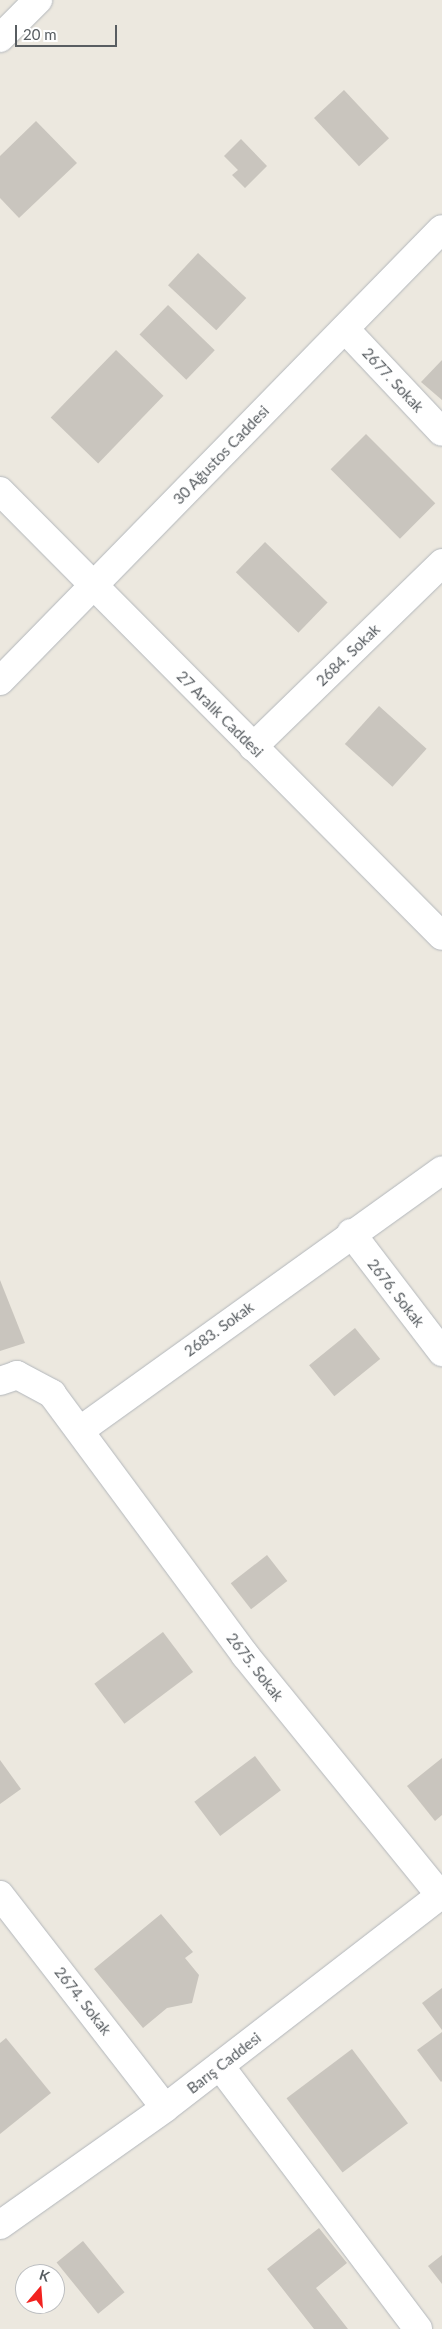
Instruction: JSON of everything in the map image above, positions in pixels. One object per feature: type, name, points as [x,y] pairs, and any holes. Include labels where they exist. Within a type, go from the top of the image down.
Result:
[{"type":"street","points":[[0,38],[25,4]]},
{"type":"street","name":"30 Ağustos Caddesi","points":[[0,681],[442,229]]},
{"type":"street","name":"2677. Sokak","points":[[345,329],[442,432]]},
{"type":"street","name":"27 Aralık Caddesi","points":[[0,491],[442,936]]},
{"type":"street","name":"2684. Sokak","points":[[253,747],[442,563]]},
{"type":"street","name":"2683. Sokak","points":[[82,1429],[442,1170]]},
{"type":"street","name":"2676. Sokak","points":[[351,1234],[442,1352]]},
{"type":"street","points":[[0,1381],[17,1375],[52,1394],[82,1429]]},
{"type":"street","name":"2675. Sokak","points":[[82,1429],[245,1655],[441,1894]]},
{"type":"street","name":"Barış Caddesi","points":[[0,2225],[166,2108],[441,1894]]},
{"type":"street","name":"2674. Sokak","points":[[0,1895],[166,2108]]},
{"type":"street","points":[[220,2066],[418,2329]]},
{"type":"building","points":[[344,90],[389,138],[359,166],[314,118]]},
{"type":"building","points":[[36,121],[77,163],[19,218],[0,198],[0,156]]},
{"type":"building","points":[[241,139],[267,166],[245,188],[232,175],[238,170],[224,156]]},
{"type":"building","points":[[198,253],[246,298],[216,330],[168,285]]},
{"type":"building","points":[[168,305],[215,350],[186,380],[140,334]]},
{"type":"building","points":[[116,350],[163,396],[98,463],[51,418]]},
{"type":"building","points":[[442,360],[442,400],[421,382]]},
{"type":"building","points":[[366,434],[435,503],[400,539],[331,469]]},
{"type":"building","points":[[265,542],[328,602],[298,633],[236,572]]},
{"type":"building","points":[[379,706],[427,749],[392,787],[345,744]]},
{"type":"building","points":[[0,1280],[25,1343],[0,1351]]},
{"type":"building","points":[[355,1328],[380,1359],[334,1396],[309,1365]]},
{"type":"building","points":[[267,1555],[287,1581],[251,1609],[231,1583]]},
{"type":"building","points":[[163,1632],[193,1672],[124,1724],[94,1684]]},
{"type":"building","points":[[255,1756],[281,1790],[220,1836],[194,1802]]},
{"type":"building","points":[[442,1758],[442,1815],[435,1821],[407,1786]]},
{"type":"building","points":[[0,1760],[21,1789],[0,1804]]},
{"type":"building","points":[[161,1914],[193,1952],[185,1958],[199,1975],[192,2003],[167,2008],[143,2028],[94,1969]]},
{"type":"building","points":[[442,1988],[442,2030],[422,2003]]},
{"type":"building","points":[[442,2032],[442,2081],[441,2082],[417,2050]]},
{"type":"building","points":[[6,2038],[51,2093],[0,2134],[0,2043]]},
{"type":"building","points":[[352,2049],[408,2123],[342,2173],[287,2098]]},
{"type":"building","points":[[319,2228],[347,2263],[316,2288],[348,2329],[314,2329],[267,2269]]},
{"type":"building","points":[[83,2241],[125,2292],[98,2314],[65,2273],[65,2264],[57,2262]]},
{"type":"building","points":[[442,2255],[442,2284],[428,2266]]}]
